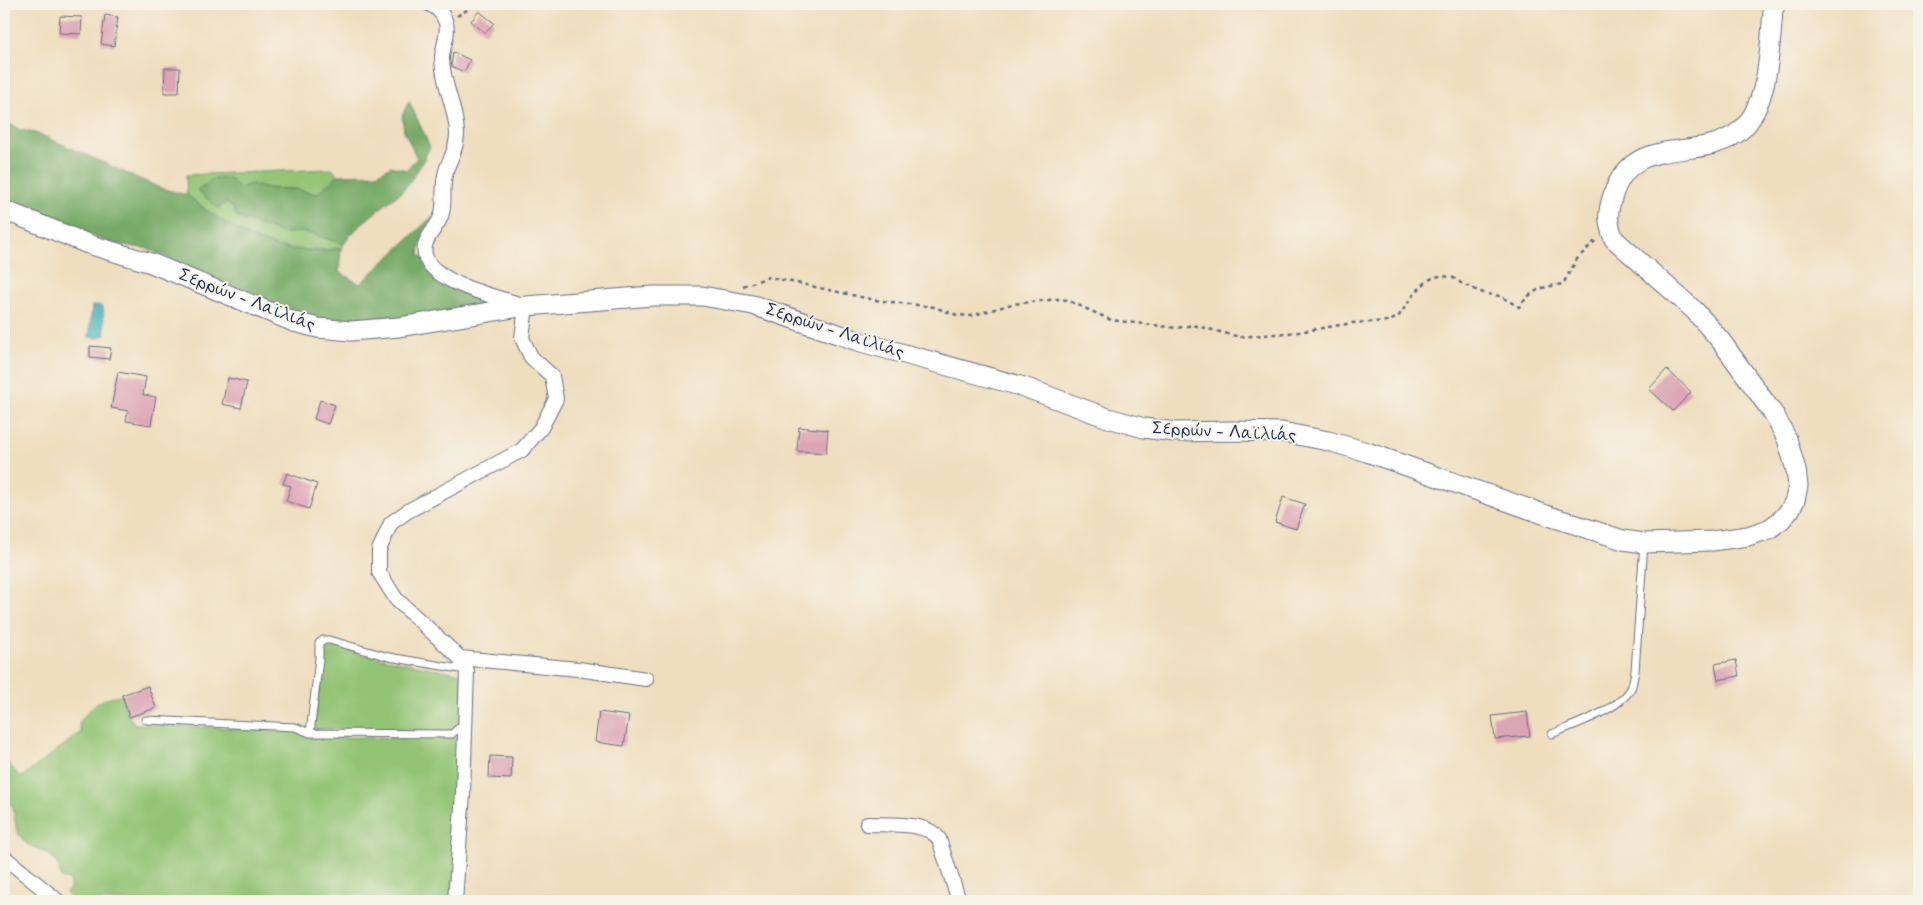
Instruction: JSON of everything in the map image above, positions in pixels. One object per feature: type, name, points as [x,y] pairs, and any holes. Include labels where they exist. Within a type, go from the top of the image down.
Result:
[{"type":"main road","points":[[1608,224],[1609,207],[1617,183],[1630,168],[1646,156],[1662,152],[1711,146],[1726,140],[1742,129],[1753,114],[1764,87],[1773,10],[1776,4]]},
{"type":"main road","name":"Σερρών - Λαϊλιάς","points":[[4,210],[88,244],[151,263],[294,322],[318,328],[352,331],[399,327],[526,306],[653,296],[702,296],[753,304],[861,342],[1024,387],[1105,417],[1144,428],[1175,432],[1282,432],[1328,441],[1410,466],[1608,536],[1644,542],[1712,541],[1748,536],[1769,529],[1790,510],[1795,500],[1798,486],[1796,470],[1787,439],[1775,416],[1721,341],[1695,310],[1614,239],[1608,224]]},
{"type":"street","points":[[429,4],[441,13],[446,22],[447,32],[442,55],[443,73],[455,118],[456,139],[454,154],[445,175],[442,213],[437,226],[429,235],[425,244],[425,256],[431,266],[449,280],[526,306],[522,338],[531,356],[552,376],[556,399],[541,428],[522,450],[408,511],[391,523],[379,550],[379,572],[396,599],[460,658],[467,671],[463,793],[455,901]]},
{"type":"street","points":[[460,658],[578,669],[646,679]]},
{"type":"street","points":[[868,824],[919,826],[927,828],[936,834],[959,901]]},
{"type":"street","points":[[4,857],[58,901]]},
{"type":"lane","points":[[1552,734],[1594,717],[1623,698],[1632,687],[1635,671],[1644,542]]},
{"type":"lane","points":[[310,733],[320,659],[318,648],[323,640],[389,657],[467,671]]},
{"type":"lane","points":[[146,720],[295,727],[310,733],[452,734],[464,723]]},
{"type":"path","points":[[446,22],[477,4]]},
{"type":"path","points":[[722,300],[732,292],[750,283],[769,277],[875,300],[934,307],[957,314],[972,316],[1012,304],[1058,299],[1066,300],[1111,320],[1177,328],[1193,325],[1240,337],[1274,335],[1352,323],[1389,321],[1398,317],[1415,293],[1426,282],[1434,277],[1441,276],[1452,278],[1486,294],[1500,296],[1520,307],[1528,295],[1537,290],[1547,286],[1563,284],[1577,259],[1603,233],[1608,224]]},
{"type":"green space","points":[[409,101],[430,147],[406,187],[363,222],[344,244],[306,232],[283,233],[237,217],[234,208],[227,203],[218,208],[197,190],[207,185],[211,179],[229,178],[239,188],[251,184],[265,188],[294,189],[317,194],[338,175],[377,174],[391,166],[406,170],[417,158],[404,131],[402,116]]},
{"type":"green space","points":[[4,121],[19,129],[39,134],[160,188],[187,195],[204,209],[250,238],[279,248],[322,251],[341,248],[339,272],[360,284],[435,214],[424,233],[419,255],[504,304],[379,323],[341,323],[297,316],[148,249],[111,243],[4,201]]},
{"type":"green space","points":[[332,169],[338,175],[317,194],[294,189],[265,188],[251,184],[239,188],[207,185],[197,190],[226,203],[235,211],[237,217],[283,233],[306,232],[344,244],[341,248],[297,249],[277,246],[258,240],[222,221],[187,195],[186,175]]},
{"type":"green space","points":[[330,644],[365,655],[462,674],[463,706],[459,720],[449,731],[314,729],[325,647]]},
{"type":"green space","points":[[122,695],[129,717],[135,724],[292,731],[306,737],[454,738],[460,736],[452,901],[73,901],[66,893],[70,890],[70,880],[61,878],[59,866],[49,854],[27,844],[17,832],[13,807],[4,795],[4,765],[9,764],[21,778],[81,732],[79,723],[92,707],[107,699]]},
{"type":"water","points":[[98,305],[103,307],[105,335],[97,338],[89,337],[92,306]]},
{"type":"building","points":[[479,11],[494,23],[485,33],[471,21]]},
{"type":"building","points":[[105,15],[118,17],[114,46],[101,44]]},
{"type":"building","points":[[60,16],[82,17],[81,34],[59,33]]},
{"type":"building","points":[[453,52],[470,60],[464,72],[451,66]]},
{"type":"building","points":[[165,68],[180,68],[179,93],[164,93]]},
{"type":"building","points":[[90,346],[111,348],[109,359],[90,357]]},
{"type":"building","points":[[1667,369],[1691,392],[1673,411],[1649,389]]},
{"type":"building","points":[[118,372],[146,377],[143,395],[156,397],[151,425],[126,421],[128,411],[111,408]]},
{"type":"building","points":[[228,378],[247,382],[241,408],[222,404]]},
{"type":"building","points":[[320,400],[335,405],[328,424],[314,419]]},
{"type":"building","points":[[799,427],[828,430],[826,453],[797,451]]},
{"type":"building","points":[[287,473],[317,484],[309,509],[286,501],[291,486],[283,484]]},
{"type":"building","points":[[1283,497],[1305,504],[1296,529],[1275,522]]},
{"type":"building","points":[[1736,660],[1739,676],[1718,680],[1715,664]]},
{"type":"building","points":[[148,686],[156,708],[129,717],[122,695]]},
{"type":"building","points":[[599,712],[629,716],[624,746],[595,742]]},
{"type":"building","points":[[1527,712],[1530,736],[1495,739],[1492,716]]},
{"type":"building","points":[[490,756],[512,757],[511,779],[489,778]]}]
